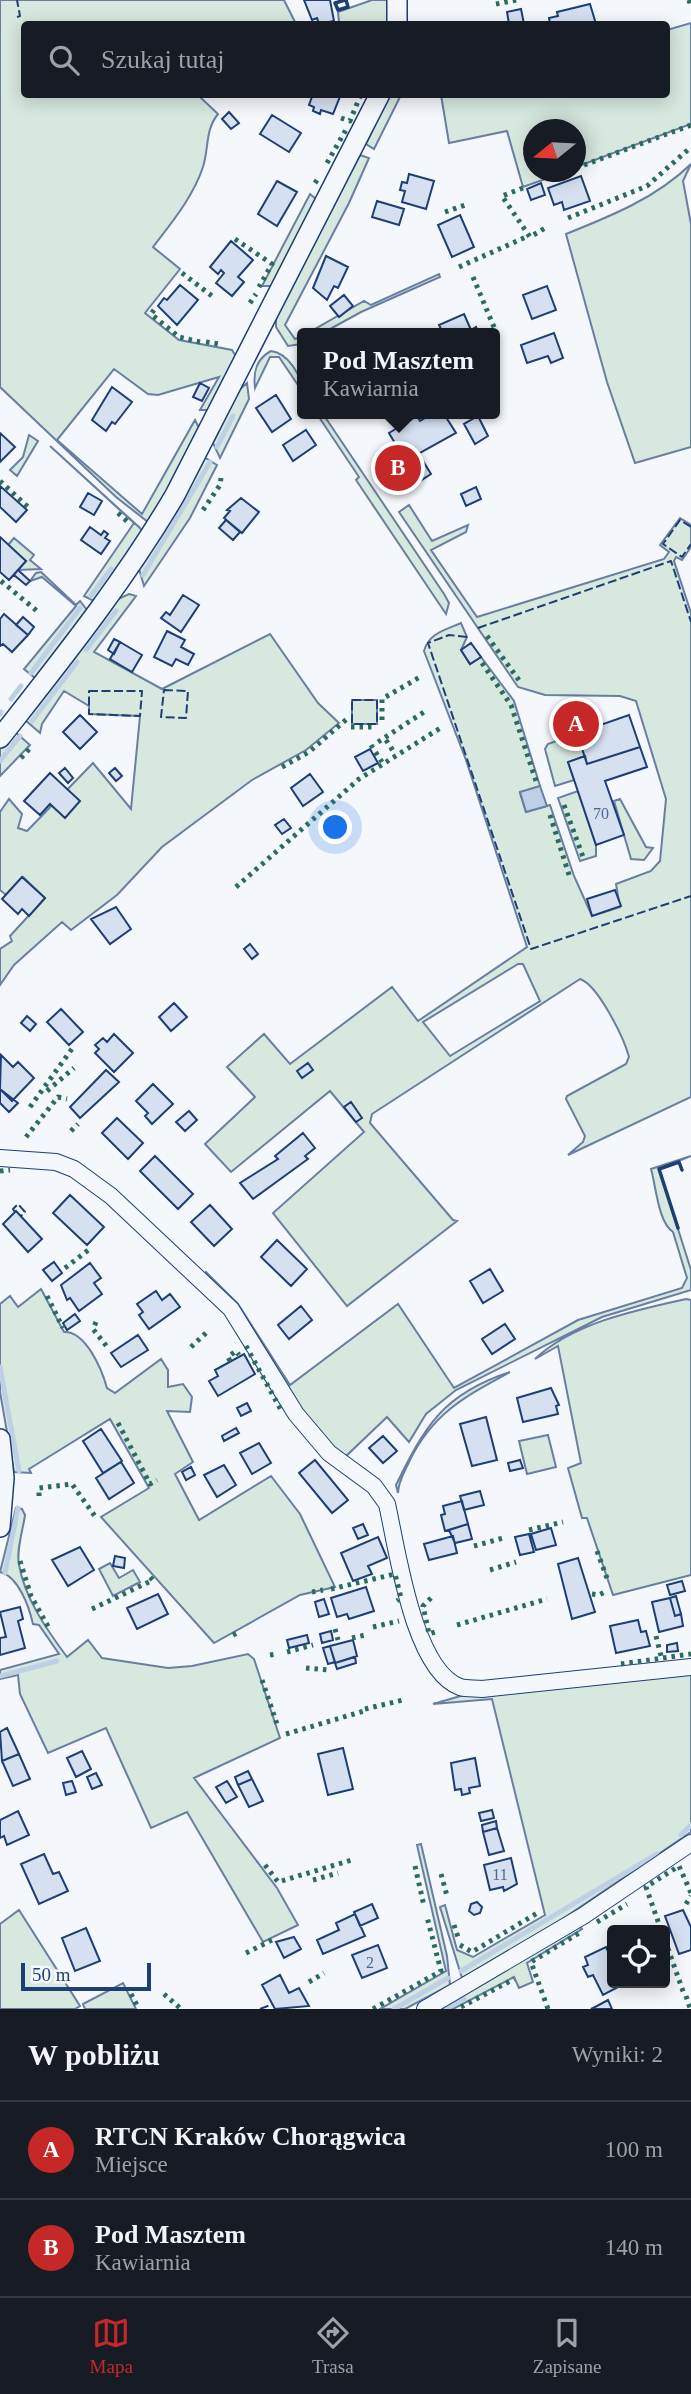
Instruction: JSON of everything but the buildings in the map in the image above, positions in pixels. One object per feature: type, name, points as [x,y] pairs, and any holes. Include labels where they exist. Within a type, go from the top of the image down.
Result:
[{"type":"street","points":[[397,0],[397,21]]},
{"type":"street","points":[[0,737],[97,614],[152,534],[378,98]]},
{"type":"street","points":[[0,1158],[56,1162],[91,1179],[231,1309],[284,1396],[314,1437],[329,1453],[381,1494],[387,1504],[417,1627],[432,1660],[450,1680],[460,1687],[482,1689],[691,1667]]},
{"type":"street","points":[[0,1439],[4,1478],[0,1527]]},
{"type":"street","points":[[425,2009],[583,1916],[691,1843]]},
{"type":"shaded area","points":[[0,0],[284,0],[294,21],[21,21],[21,98],[201,98],[218,114],[211,126],[205,160],[194,189],[153,247],[180,269],[145,313],[179,340],[232,350],[237,358],[209,410],[200,410],[219,377],[158,395],[148,394],[114,369],[57,440],[142,514],[195,420],[199,428],[174,481],[148,522],[116,497],[0,387]]},
{"type":"shaded area","points":[[372,0],[387,0],[389,21],[339,21],[338,12]]},
{"type":"shaded area","points":[[691,23],[691,124],[586,163],[586,119],[523,119],[523,182],[537,182],[523,187],[507,131],[449,143],[442,98],[670,98],[670,29]]},
{"type":"shaded area","points":[[388,98],[400,98],[374,149],[366,144]]},
{"type":"shaded area","points":[[360,155],[369,158],[349,203],[285,325],[297,338],[297,345],[288,346],[276,327],[276,316]]},
{"type":"shaded area","points":[[691,164],[683,181],[691,224],[691,447],[635,463],[607,382],[566,234],[648,196]]},
{"type":"shaded area","points":[[310,194],[317,200],[273,286],[262,286]]},
{"type":"shaded area","points":[[439,274],[440,277],[332,328],[317,328],[364,301],[371,305]]},
{"type":"shaded area","points":[[271,351],[283,356],[297,373],[297,384],[279,357],[270,357],[255,388],[257,367],[262,358]]},
{"type":"shaded area","points":[[247,383],[249,399],[220,458],[213,443],[238,391]]},
{"type":"shaded area","points":[[320,419],[326,419],[444,594],[449,603],[446,614],[356,480],[359,477]]},
{"type":"shaded area","points":[[29,435],[38,441],[17,476],[10,470],[23,457]]},
{"type":"shaded area","points":[[50,446],[140,528],[142,531],[94,601],[84,596],[134,523]]},
{"type":"shaded area","points":[[204,457],[217,465],[190,518],[144,586],[139,569]]},
{"type":"shaded area","points":[[409,505],[432,541],[468,525],[466,532],[431,550],[477,617],[664,559],[669,552],[660,545],[680,518],[691,525],[691,547],[682,560],[676,557],[674,561],[691,613],[691,1097],[568,1155],[583,1142],[585,1136],[566,1099],[567,1096],[626,1064],[629,1057],[602,1001],[587,983],[580,979],[372,1114],[370,1123],[453,1220],[457,1221],[347,1306],[273,1213],[364,1132],[330,1091],[231,1172],[205,1144],[255,1097],[227,1067],[264,1034],[290,1064],[392,987],[418,1021],[527,947],[466,760],[424,651],[426,645],[438,633],[461,623],[467,637],[461,650],[470,664],[481,657],[514,701],[540,786],[520,793],[526,812],[550,805],[574,876],[592,916],[620,907],[616,884],[651,871],[660,861],[666,799],[636,701],[620,696],[545,695],[518,687],[399,512]],"holes":[[[518,964],[523,964],[540,1001],[450,1056],[423,1022]]]},
{"type":"shaded area","points":[[14,538],[34,555],[30,560],[41,569],[18,570],[26,561],[8,545]]},
{"type":"shaded area","points":[[41,572],[76,605],[80,601],[87,610],[35,678],[24,669],[76,606],[42,577],[30,581],[36,573]]},
{"type":"shaded area","points":[[129,594],[136,596],[94,652],[162,689],[270,634],[318,703],[339,723],[306,750],[252,780],[162,847],[117,895],[71,930],[62,922],[14,965],[0,985],[0,949],[12,941],[10,936],[45,898],[23,877],[6,895],[0,890],[0,812],[9,799],[22,814],[18,828],[27,831],[93,763],[131,809],[140,716],[89,714],[89,706],[64,691],[42,724],[40,733],[24,719],[116,600]]},
{"type":"shaded area","points":[[352,700],[377,700],[377,724],[352,724]]},
{"type":"shaded area","points":[[14,731],[30,745],[0,776],[0,749]]},
{"type":"shaded area","points":[[577,733],[585,756],[568,762],[574,780],[555,786],[545,749],[548,744]]},
{"type":"shaded area","points":[[578,791],[596,845],[596,856],[580,861],[558,798]]},
{"type":"shaded area","points":[[620,799],[646,847],[653,848],[644,860],[631,859],[614,801]]},
{"type":"shaded area","points":[[691,1156],[659,1169],[691,1270],[691,1290],[602,1317],[456,1390],[426,1414],[409,1442],[387,1417],[344,1458],[315,1430],[203,1276],[206,1272],[238,1304],[290,1385],[398,1304],[454,1388],[578,1320],[682,1288],[687,1278],[673,1232],[661,1212],[651,1169]]},
{"type":"shaded area","points":[[41,1289],[64,1332],[79,1338],[92,1353],[107,1388],[115,1393],[161,1359],[168,1370],[168,1387],[183,1384],[192,1397],[190,1412],[167,1411],[193,1462],[175,1474],[199,1520],[271,1476],[300,1514],[335,1587],[300,1595],[214,1643],[101,1517],[149,1488],[110,1419],[29,1469],[31,1473],[14,1472],[0,1392],[0,1304],[10,1296],[18,1307]]},
{"type":"shaded area","points":[[691,1300],[691,1575],[613,1595],[587,1518],[582,1518],[568,1468],[581,1463],[558,1346],[535,1359],[550,1347],[586,1327],[626,1313]]},
{"type":"shaded area","points":[[510,1372],[464,1399],[439,1419],[418,1445],[402,1477],[398,1493],[396,1485],[406,1464],[427,1429],[439,1415],[468,1391]]},
{"type":"shaded area","points":[[548,1435],[556,1467],[527,1474],[519,1441]]},
{"type":"shaded area","points":[[16,1508],[22,1509],[25,1515],[18,1553],[26,1590],[38,1614],[67,1657],[88,1640],[102,1658],[168,1668],[192,1666],[248,1654],[254,1659],[280,1738],[194,1778],[277,1888],[298,1925],[263,1942],[187,1812],[151,1828],[106,1728],[48,1753],[20,1694],[18,1675],[0,1679],[0,1670],[59,1654],[39,1625],[33,1624],[18,1586],[0,1572]]},
{"type":"shaded area","points":[[110,1563],[119,1578],[133,1570],[140,1582],[113,1596],[99,1569]]},
{"type":"shaded area","points":[[691,1672],[691,1832],[561,1920],[462,1978],[440,1907],[445,1905],[457,1950],[473,1957],[545,1915],[492,1699],[433,1704],[464,1695]]},
{"type":"shaded area","points":[[421,1844],[447,1956],[450,1985],[405,2009],[380,2009],[446,1971],[417,1845]]},
{"type":"shaded area","points":[[19,1910],[80,2006],[75,2009],[0,2009],[0,1924]]},
{"type":"shaded area","points":[[579,1926],[582,1929],[527,1963],[533,1982],[519,1988],[514,1977],[453,2009],[438,2009]]},
{"type":"shaded area","points":[[123,1983],[136,2009],[85,2009],[83,2004]]},
{"type":"water","points":[[540,786],[547,806],[526,812],[520,792]]},
{"type":"waterway","points":[[217,447],[233,416]]},
{"type":"waterway","points":[[143,575],[210,462]]},
{"type":"waterway","points":[[91,596],[111,569]]},
{"type":"waterway","points":[[31,673],[80,608]]},
{"type":"waterway","points":[[86,650],[116,611]]},
{"type":"waterway","points":[[32,721],[77,662]]},
{"type":"waterway","points":[[11,699],[21,686]]},
{"type":"waterway","points":[[0,761],[20,736]]},
{"type":"waterway","points":[[0,1367],[19,1471]]},
{"type":"waterway","points":[[5,1573],[18,1508]]},
{"type":"waterway","points":[[0,1676],[57,1661]]},
{"type":"waterway","points":[[681,1835],[691,1825]]},
{"type":"waterway","points":[[461,1971],[657,1854]]},
{"type":"waterway","points":[[394,2009],[448,1978]]},
{"type":"waterway","points":[[446,2009],[464,1999]]},
{"type":"hedge","points":[[496,4],[517,0]]},
{"type":"hedge","points":[[689,0],[691,7]]},
{"type":"hedge","points":[[341,118],[350,121],[359,98]]},
{"type":"hedge","points":[[586,164],[691,125]]},
{"type":"hedge","points":[[327,163],[347,128]]},
{"type":"hedge","points":[[568,218],[647,186],[691,147]]},
{"type":"hedge","points":[[315,183],[319,177]]},
{"type":"hedge","points":[[523,188],[502,196],[530,237],[547,227]]},
{"type":"hedge","points":[[445,212],[468,204]]},
{"type":"hedge","points":[[459,267],[526,237]]},
{"type":"hedge","points":[[235,239],[272,264],[259,287]]},
{"type":"hedge","points":[[182,273],[212,296]]},
{"type":"hedge","points":[[473,277],[494,328]]},
{"type":"hedge","points":[[250,303],[256,294]]},
{"type":"hedge","points":[[154,310],[151,314],[179,337],[200,342]]},
{"type":"hedge","points":[[206,342],[219,344]]},
{"type":"hedge","points":[[203,510],[220,485],[221,478]]},
{"type":"hedge","points":[[0,481],[29,508]]},
{"type":"hedge","points":[[118,513],[129,523]]},
{"type":"hedge","points":[[1,581],[37,611]]},
{"type":"hedge","points":[[487,636],[521,683]]},
{"type":"hedge","points":[[482,663],[511,705],[536,781]]},
{"type":"hedge","points":[[382,720],[382,699],[420,677]]},
{"type":"hedge","points":[[378,742],[424,712]]},
{"type":"hedge","points":[[282,767],[309,752],[348,718]]},
{"type":"hedge","points":[[351,727],[375,727]]},
{"type":"hedge","points":[[236,887],[359,779],[442,727]]},
{"type":"hedge","points":[[386,740],[395,754]]},
{"type":"hedge","points":[[371,745],[382,762]]},
{"type":"hedge","points":[[21,758],[32,746]]},
{"type":"hedge","points":[[564,805],[583,857]]},
{"type":"hedge","points":[[550,815],[570,878]]},
{"type":"hedge","points":[[30,1107],[74,1046]]},
{"type":"hedge","points":[[47,1091],[74,1068]]},
{"type":"hedge","points":[[26,1137],[58,1097],[67,1099]]},
{"type":"hedge","points":[[71,1131],[78,1124]]},
{"type":"hedge","points":[[0,1171],[10,1170]]},
{"type":"hedge","points":[[65,1268],[91,1248]]},
{"type":"hedge","points":[[47,1296],[63,1328]]},
{"type":"hedge","points":[[96,1322],[93,1329],[108,1348]]},
{"type":"hedge","points":[[191,1347],[207,1332]]},
{"type":"hedge","points":[[246,1346],[281,1410]]},
{"type":"hedge","points":[[230,1361],[228,1357],[236,1351],[239,1355]]},
{"type":"hedge","points":[[118,1423],[150,1484],[157,1480]]},
{"type":"hedge","points":[[39,1496],[39,1488],[72,1484],[97,1519]]},
{"type":"hedge","points":[[529,1530],[563,1522]]},
{"type":"hedge","points":[[474,1546],[503,1538]]},
{"type":"hedge","points":[[597,1551],[608,1581]]},
{"type":"hedge","points":[[20,1561],[31,1596],[50,1630]]},
{"type":"hedge","points":[[490,1570],[516,1562]]},
{"type":"hedge","points":[[331,1589],[395,1574],[401,1598],[397,1601]]},
{"type":"hedge","points":[[92,1609],[153,1580],[149,1576]]},
{"type":"hedge","points":[[312,1592],[323,1590]]},
{"type":"hedge","points":[[592,1594],[605,1592]]},
{"type":"hedge","points":[[431,1598],[423,1606],[429,1634],[438,1631]]},
{"type":"hedge","points":[[457,1625],[547,1599]]},
{"type":"hedge","points":[[373,1627],[399,1621]]},
{"type":"hedge","points":[[335,1629],[338,1640]]},
{"type":"hedge","points":[[233,1635],[239,1632]]},
{"type":"hedge","points":[[352,1638],[365,1635]]},
{"type":"hedge","points":[[656,1636],[661,1656]]},
{"type":"hedge","points":[[287,1652],[313,1645]]},
{"type":"hedge","points":[[270,1655],[276,1654]]},
{"type":"hedge","points":[[621,1664],[691,1654]]},
{"type":"hedge","points":[[306,1668],[328,1670]]},
{"type":"hedge","points":[[262,1680],[278,1727]]},
{"type":"hedge","points":[[365,1709],[403,1700]]},
{"type":"hedge","points":[[286,1734],[364,1711]]},
{"type":"hedge","points":[[265,1865],[278,1882],[355,1859]]},
{"type":"hedge","points":[[415,1866],[424,1906]]},
{"type":"hedge","points":[[659,1925],[646,1887],[679,1866],[691,1893]]},
{"type":"hedge","points":[[313,1880],[338,1873]]},
{"type":"hedge","points":[[441,1874],[447,1896]]},
{"type":"hedge","points":[[686,1904],[691,1896]]},
{"type":"hedge","points":[[597,1922],[627,1904]]},
{"type":"hedge","points":[[460,1945],[472,1952],[539,1912]]},
{"type":"hedge","points":[[373,2009],[441,1971],[427,1917]]},
{"type":"hedge","points":[[454,1925],[458,1937]]},
{"type":"hedge","points":[[548,2009],[531,1962],[579,1933]]},
{"type":"hedge","points":[[246,1953],[274,1939]]},
{"type":"hedge","points":[[670,1954],[684,1994]]},
{"type":"hedge","points":[[309,1982],[324,1973]]},
{"type":"hedge","points":[[461,2007],[514,1979]]},
{"type":"hedge","points":[[131,1994],[139,2009]]},
{"type":"hedge","points":[[164,1994],[181,2009]]},
{"type":"hedge","points":[[686,1996],[690,2008]]},
{"type":"fence","points":[[17,0],[20,16],[17,17]]},
{"type":"fence","points":[[691,527],[680,520],[663,544],[682,557],[691,544]]},
{"type":"fence","points":[[478,628],[671,561],[691,622]]},
{"type":"fence","points":[[467,637],[449,635],[428,643],[531,949],[691,896]]},
{"type":"fence","points":[[164,690],[188,691],[186,718],[161,717],[164,690]]},
{"type":"fence","points":[[89,691],[142,691],[140,716],[89,714],[89,691]]},
{"type":"fence","points":[[352,700],[377,700],[377,724],[352,724],[352,700]]},
{"type":"fence","points":[[15,1212],[13,1209],[18,1204],[25,1212],[21,1216]]},
{"type":"fence","points":[[260,2009],[273,2004]]},
{"type":"wall","points":[[345,0],[335,3],[338,10],[348,7],[346,0]]},
{"type":"wall","points":[[678,1228],[659,1169],[679,1162],[682,1170]]},
{"type":"place","name":"Pod Masztem","points":[[398,468]]},
{"type":"place","name":"RTCN Kraków Chorągwica","points":[[576,724]]}]
